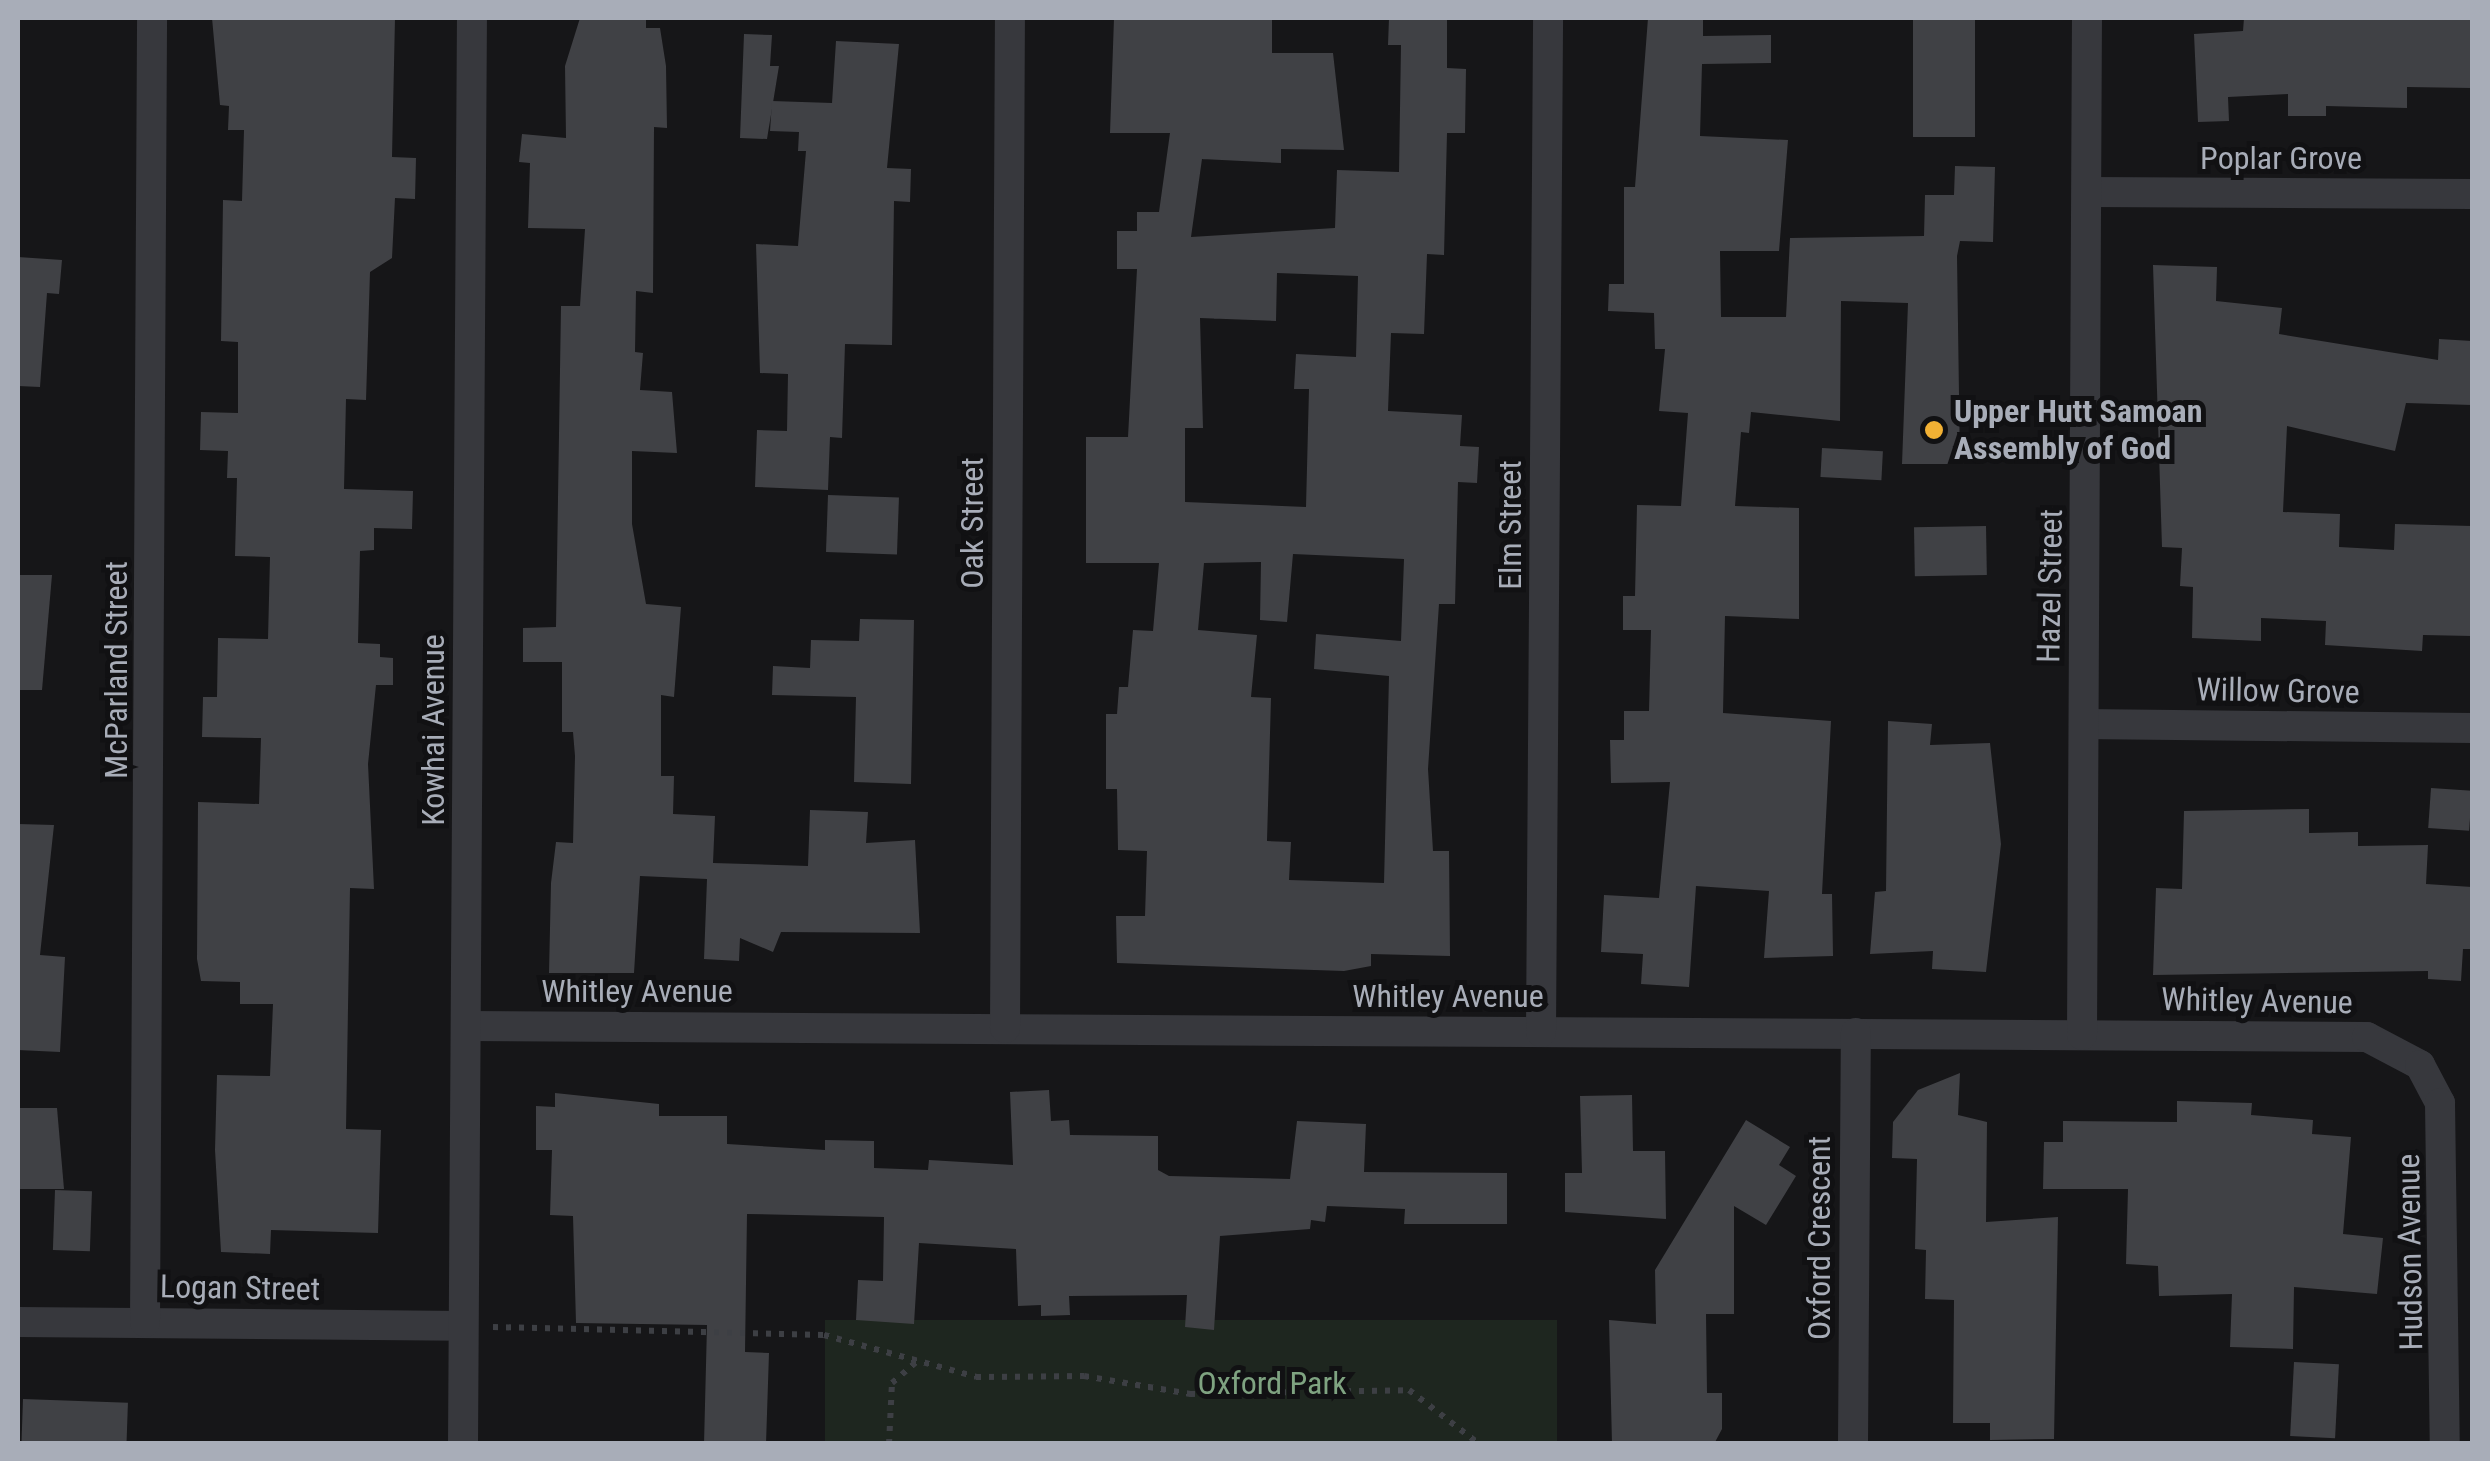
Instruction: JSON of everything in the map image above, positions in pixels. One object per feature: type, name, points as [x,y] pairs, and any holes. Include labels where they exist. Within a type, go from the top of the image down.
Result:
[{"type":"street","name":"McParland Street","points":[[146,1322],[152,18]]},
{"type":"street","name":"Kowhai Avenue","points":[[462,1444],[472,18]]},
{"type":"street","name":"Oak Street","points":[[1004,1028],[1010,18]]},
{"type":"street","name":"Elm Street","points":[[1542,1032],[1548,18]]},
{"type":"street","name":"Hazel Street","points":[[2082,1036],[2087,18]]},
{"type":"street","name":"Poplar Grove","points":[[2089,192],[2472,194]]},
{"type":"street","name":"Willow Grove","points":[[2084,724],[2472,728]]},
{"type":"street","name":"Whitley Avenue","points":[[466,1026],[2082,1036],[2343,1034],[2390,1044],[2420,1066]]},
{"type":"street","name":"Oxford Crescent","points":[[1854,1444],[1856,1034]]},
{"type":"street","name":"Hudson Avenue","points":[[2420,1066],[2440,1103],[2448,1175],[2445,1444]]},
{"type":"street","name":"Logan Street","points":[[18,1322],[462,1326]]},
{"type":"path","points":[[462,1326],[824,1336],[921,1359],[976,1377],[1084,1376],[1190,1394],[1410,1390],[1478,1444]]},
{"type":"path","points":[[889,1444],[892,1384],[921,1359]]},
{"type":"green space","name":"Oxford Park","points":[[825,1320],[1557,1320],[1557,1444],[825,1444]]},
{"type":"building","points":[[212,18],[395,18],[392,157],[416,158],[415,199],[395,198],[392,258],[370,272],[366,400],[346,399],[344,489],[413,491],[412,529],[374,528],[374,550],[360,551],[358,643],[380,644],[380,657],[393,658],[393,685],[376,685],[368,764],[374,889],[350,888],[346,1129],[381,1130],[378,1233],[271,1230],[270,1254],[221,1252],[215,1150],[217,1075],[270,1076],[273,1004],[240,1004],[240,982],[201,981],[197,959],[198,802],[259,804],[261,738],[202,737],[203,697],[217,697],[218,638],[268,639],[270,557],[235,556],[237,478],[227,478],[228,451],[200,450],[201,412],[238,413],[238,342],[221,341],[223,200],[242,201],[244,130],[228,130],[229,106],[220,105]]},
{"type":"building","points":[[580,18],[646,18],[646,28],[660,28],[666,66],[667,128],[654,127],[653,293],[636,291],[635,352],[643,353],[640,390],[672,392],[677,453],[632,451],[632,524],[646,604],[681,607],[674,697],[661,695],[661,776],[674,776],[673,814],[715,816],[713,863],[808,866],[810,810],[868,812],[866,843],[915,840],[920,933],[781,932],[773,952],[740,938],[739,961],[704,959],[707,879],[640,876],[634,973],[549,973],[551,883],[556,842],[573,843],[575,756],[573,732],[562,732],[562,662],[523,662],[523,628],[556,627],[561,306],[580,306],[585,229],[528,228],[530,163],[519,162],[522,134],[566,138],[565,66]]},
{"type":"building","points":[[1114,18],[1272,20],[1272,53],[1333,53],[1344,150],[1281,149],[1281,163],[1202,159],[1191,237],[1335,228],[1337,170],[1399,172],[1401,45],[1388,45],[1389,18],[1447,18],[1447,68],[1466,69],[1465,133],[1447,133],[1444,255],[1427,254],[1424,334],[1391,333],[1388,411],[1462,415],[1460,446],[1479,447],[1477,483],[1458,482],[1455,604],[1439,604],[1428,769],[1433,851],[1449,851],[1450,956],[1371,954],[1371,966],[1344,971],[1117,963],[1116,916],[1145,916],[1147,851],[1118,850],[1117,789],[1106,789],[1106,714],[1117,714],[1119,687],[1128,687],[1133,630],[1153,631],[1159,563],[1086,563],[1086,437],[1128,437],[1137,269],[1117,269],[1117,231],[1137,231],[1137,212],[1159,212],[1170,133],[1110,133]],"holes":[[[1277,273],[1358,276],[1356,357],[1296,354],[1294,389],[1309,389],[1306,507],[1185,502],[1185,428],[1203,428],[1200,318],[1276,321]],[[1293,554],[1404,559],[1401,641],[1316,634],[1314,669],[1389,676],[1384,883],[1289,880],[1291,842],[1267,841],[1271,698],[1251,697],[1257,635],[1198,630],[1204,563],[1261,562],[1260,620],[1287,622]]]},
{"type":"building","points":[[1648,18],[1703,18],[1703,36],[1771,35],[1771,63],[1702,64],[1700,136],[1788,140],[1779,251],[1720,251],[1721,317],[1786,317],[1790,238],[1924,236],[1925,195],[1954,195],[1955,166],[1995,167],[1993,242],[1960,241],[1957,256],[1960,464],[1902,464],[1908,303],[1841,301],[1840,421],[1751,412],[1749,433],[1741,432],[1735,506],[1799,508],[1799,619],[1725,616],[1723,713],[1831,721],[1822,894],[1832,894],[1833,956],[1764,958],[1769,891],[1696,886],[1689,987],[1641,984],[1643,954],[1601,952],[1604,895],[1659,898],[1670,782],[1611,783],[1610,740],[1624,740],[1624,711],[1649,711],[1651,630],[1623,630],[1623,596],[1635,596],[1637,505],[1681,506],[1688,413],[1659,411],[1665,349],[1655,349],[1654,313],[1608,311],[1609,284],[1624,284],[1624,187],[1635,187]]},
{"type":"building","points":[[1913,18],[1975,18],[1975,137],[1913,137]]},
{"type":"building","points":[[2244,18],[2472,19],[2472,88],[2407,87],[2407,108],[2326,106],[2326,116],[2288,116],[2288,94],[2228,97],[2229,121],[2198,122],[2194,34],[2243,31]]},
{"type":"building","points":[[744,34],[772,35],[770,66],[779,66],[767,139],[740,138]]},
{"type":"building","points":[[836,41],[899,44],[887,168],[911,169],[910,202],[894,201],[892,345],[845,344],[842,438],[830,437],[828,490],[755,487],[757,430],[787,431],[788,374],[760,373],[756,244],[798,246],[806,151],[798,151],[799,132],[770,131],[772,101],[832,103]]},
{"type":"building","points":[[18,257],[62,260],[59,294],[47,293],[40,387],[18,386]]},
{"type":"building","points":[[2153,265],[2217,267],[2216,301],[2282,308],[2279,334],[2438,360],[2439,339],[2472,341],[2472,405],[2406,403],[2395,451],[2287,426],[2283,512],[2340,514],[2339,547],[2394,550],[2395,524],[2472,526],[2472,636],[2423,635],[2422,651],[2325,645],[2326,621],[2261,618],[2261,641],[2192,638],[2193,587],[2180,586],[2182,548],[2162,547]]},
{"type":"building","points":[[1822,448],[1883,451],[1881,480],[1820,477]]},
{"type":"building","points":[[828,495],[899,497],[897,554],[826,552]]},
{"type":"building","points":[[1986,526],[1987,575],[1915,576],[1914,527]]},
{"type":"building","points":[[18,575],[52,575],[42,690],[18,690]]},
{"type":"building","points":[[860,619],[914,620],[911,784],[854,782],[856,697],[772,695],[773,666],[810,668],[811,640],[859,641]]},
{"type":"building","points":[[1888,721],[1932,724],[1930,745],[1990,743],[2001,844],[1986,972],[1932,969],[1933,951],[1870,954],[1875,892],[1886,891]]},
{"type":"building","points":[[2431,788],[2472,791],[2469,831],[2428,828]]},
{"type":"building","points":[[2309,809],[2309,833],[2358,832],[2358,846],[2428,845],[2426,884],[2472,887],[2472,949],[2463,949],[2461,981],[2428,979],[2428,971],[2153,975],[2156,888],[2182,889],[2184,811]]},
{"type":"building","points":[[18,824],[54,825],[40,955],[65,957],[60,1052],[18,1050]]},
{"type":"building","points":[[1960,1073],[1958,1115],[1987,1122],[1986,1222],[2058,1217],[2054,1439],[1990,1440],[1990,1423],[1953,1423],[1954,1300],[1925,1299],[1926,1250],[1915,1249],[1917,1159],[1892,1158],[1893,1122],[1918,1090]]},
{"type":"building","points":[[1049,1090],[1051,1121],[1069,1120],[1070,1135],[1158,1136],[1158,1170],[1169,1176],[1290,1179],[1297,1121],[1366,1124],[1364,1172],[1507,1173],[1507,1224],[1404,1224],[1405,1209],[1327,1206],[1325,1222],[1311,1220],[1310,1229],[1220,1236],[1214,1330],[1185,1327],[1187,1295],[1069,1296],[1070,1315],[1041,1316],[1041,1305],[1018,1306],[1016,1249],[919,1243],[914,1324],[856,1320],[858,1280],[883,1281],[884,1217],[747,1214],[745,1352],[769,1353],[766,1444],[704,1444],[707,1325],[576,1323],[573,1216],[550,1215],[552,1150],[536,1150],[536,1106],[555,1107],[555,1093],[659,1104],[659,1116],[727,1116],[727,1144],[825,1150],[825,1140],[874,1141],[874,1168],[928,1170],[929,1160],[1013,1165],[1010,1092]]},
{"type":"building","points":[[1632,1095],[1633,1151],[1665,1151],[1666,1219],[1565,1212],[1565,1173],[1582,1173],[1580,1096]]},
{"type":"building","points":[[2177,1101],[2252,1103],[2251,1115],[2313,1120],[2312,1134],[2351,1137],[2343,1234],[2383,1238],[2377,1294],[2294,1287],[2293,1349],[2230,1347],[2232,1294],[2159,1296],[2158,1266],[2126,1264],[2128,1189],[2043,1189],[2044,1142],[2063,1142],[2063,1121],[2177,1122]]},
{"type":"building","points":[[18,1108],[57,1108],[64,1189],[18,1189]]},
{"type":"building","points":[[1746,1120],[1790,1147],[1779,1165],[1796,1176],[1766,1225],[1734,1206],[1734,1314],[1706,1314],[1707,1393],[1722,1393],[1722,1429],[1714,1444],[1612,1444],[1609,1320],[1656,1324],[1655,1270]]},
{"type":"building","points":[[55,1190],[92,1191],[90,1251],[53,1250]]},
{"type":"building","points":[[2294,1362],[2339,1364],[2335,1438],[2290,1436]]},
{"type":"building","points":[[23,1399],[128,1403],[126,1444],[21,1444]]},
{"type":"place","name":"Upper Hutt Samoan Assembly of God","points":[[1934,430]]}]
